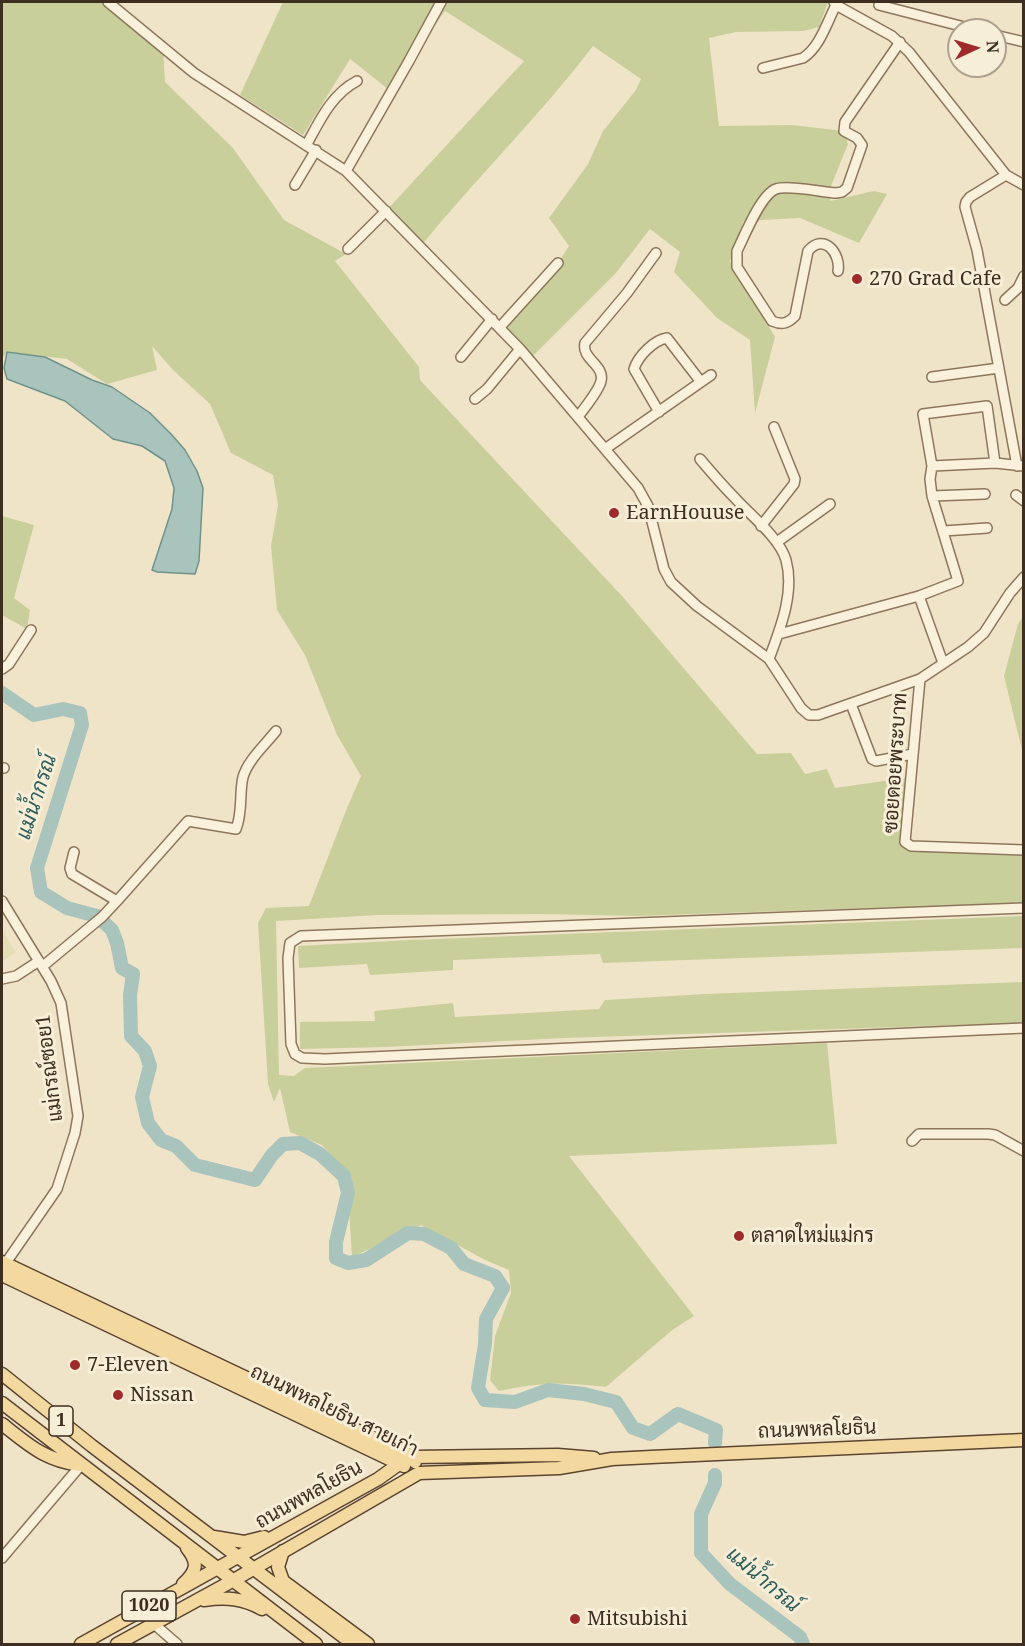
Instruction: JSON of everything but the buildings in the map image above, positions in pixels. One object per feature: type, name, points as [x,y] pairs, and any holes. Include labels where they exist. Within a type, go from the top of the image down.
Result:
[{"type":"main road","name":"ถนนพหลโยธิน สายเก่า","points":[[2,1267],[419,1473]]},
{"type":"main road","name":"ถนนพหลโยธิน สายเก่า","points":[[2,1267],[413,1457],[419,1473]]},
{"type":"main road","name":"1","points":[[2,1374],[352,1644]]},
{"type":"main road","name":"1","points":[[2,1403],[316,1644]]},
{"type":"main road","name":"1","points":[[2,1424],[38,1452],[62,1462],[81,1465]]},
{"type":"main road","name":"ถนนพหลโยธิน","points":[[238,1557],[413,1457],[558,1455],[612,1459],[1023,1440]]},
{"type":"main road","points":[[376,1452],[386,1465],[378,1479]]},
{"type":"main road","name":"ถนนพหลโยธิน","points":[[252,1569],[419,1473],[559,1468],[612,1459]]},
{"type":"main road","points":[[210,1536],[244,1542],[285,1531]]},
{"type":"main road","points":[[176,1591],[188,1580],[195,1565],[194,1557],[181,1541]]},
{"type":"main road","points":[[283,1551],[278,1568],[283,1581],[368,1644]]},
{"type":"main road","name":"1020","points":[[81,1644],[238,1557]]},
{"type":"main road","name":"1020","points":[[124,1643],[252,1569]]},
{"type":"main road","points":[[195,1601],[223,1597],[240,1599],[290,1624]]},
{"type":"street","points":[[108,2],[194,73],[346,171],[386,211],[500,327],[638,488],[648,506],[664,569],[671,582],[697,606],[769,659],[801,708],[809,715],[818,715],[920,679]]},
{"type":"street","points":[[346,171],[441,2]]},
{"type":"street","points":[[880,2],[879,5],[947,23]]},
{"type":"street","points":[[763,68],[808,55],[814,48],[835,3],[900,42],[1006,175],[1023,185]]},
{"type":"street","points":[[1007,38],[1023,42]]},
{"type":"street","points":[[838,272],[839,262],[829,246],[818,242],[813,245],[808,251],[795,316],[789,322],[780,324],[772,321],[737,267],[737,251],[770,192],[781,188],[836,193],[847,188],[862,145],[857,138],[844,131],[845,122],[900,42]]},
{"type":"street","points":[[296,185],[325,112],[339,93],[357,81]]},
{"type":"street","points":[[932,466],[995,463],[1020,466],[977,250],[965,207],[970,198],[1006,175]]},
{"type":"street","points":[[348,249],[386,211]]},
{"type":"street","points":[[578,417],[602,381],[601,372],[586,354],[585,343],[627,293],[656,253]]},
{"type":"street","points":[[500,327],[558,263]]},
{"type":"street","points":[[1005,300],[1018,288],[1023,276]]},
{"type":"street","points":[[461,357],[492,319]]},
{"type":"street","points":[[658,412],[634,369],[636,362],[656,342],[667,338],[701,382]]},
{"type":"street","points":[[475,399],[487,390],[520,349]]},
{"type":"street","points":[[932,377],[999,368]]},
{"type":"street","points":[[605,449],[711,375]]},
{"type":"street","points":[[778,634],[919,596],[958,582],[932,496],[930,479],[932,466],[924,414],[987,406],[995,463]]},
{"type":"street","points":[[761,526],[794,484],[795,479],[774,427]]},
{"type":"street","points":[[700,459],[777,543],[786,560],[788,576],[785,611],[769,659]]},
{"type":"street","points":[[932,496],[985,494]]},
{"type":"street","points":[[777,543],[830,504]]},
{"type":"street","points":[[944,531],[987,528]]},
{"type":"street","name":"ซอยดอยพระบาท","points":[[1023,578],[1010,593],[984,633],[968,647],[920,679],[905,842],[912,846],[1023,850]]},
{"type":"street","points":[[919,596],[943,663]]},
{"type":"street","points":[[2,669],[9,664],[31,630]]},
{"type":"street","points":[[851,704],[872,759],[876,761],[912,754]]},
{"type":"street","points":[[2,979],[16,976],[41,963],[93,925],[108,912],[188,821],[236,829],[240,820],[243,778],[249,764],[276,731]]},
{"type":"street","points":[[74,852],[71,873],[117,902]]},
{"type":"street","name":"แม่กรณ์ซอย1","points":[[2,901],[41,963],[61,1003],[78,1116],[75,1133],[57,1189],[2,1267]]},
{"type":"street","points":[[1023,908],[301,936],[290,943],[288,958],[291,1044],[295,1054],[302,1058],[336,1059],[1023,1028]]},
{"type":"street","points":[[912,1141],[920,1134],[988,1134],[995,1135],[1023,1151]]},
{"type":"street","points":[[2,1558],[81,1465]]},
{"type":"street","points":[[154,1624],[177,1644]]},
{"type":"shaded area","points":[[2,929],[16,952],[2,962]]},
{"type":"green space","points":[[2,2],[112,2],[163,47],[165,82],[233,148],[284,220],[346,254],[335,261],[419,367],[420,380],[622,596],[757,754],[791,753],[805,774],[827,769],[835,788],[905,778],[909,848],[1023,850],[1023,908],[903,912],[900,907],[637,916],[378,915],[276,921],[279,1075],[294,1076],[305,1068],[827,1043],[837,1144],[569,1156],[694,1316],[671,1331],[606,1387],[552,1384],[499,1391],[490,1380],[495,1336],[511,1293],[509,1270],[485,1260],[421,1225],[352,1257],[348,1193],[351,1176],[322,1145],[290,1132],[280,1088],[274,1102],[268,1084],[258,923],[266,908],[309,906],[361,776],[337,735],[305,655],[277,610],[271,546],[278,505],[273,475],[231,453],[210,404],[173,370],[152,346],[157,370],[107,384],[67,359],[7,352],[2,359]]},
{"type":"green space","points":[[283,2],[828,2],[819,27],[803,31],[736,32],[709,38],[719,126],[792,125],[844,131],[848,144],[831,186],[830,201],[874,191],[887,194],[859,243],[800,218],[744,221],[730,261],[775,337],[755,413],[750,340],[717,318],[674,272],[680,252],[650,229],[616,273],[531,358],[502,324],[558,263],[569,246],[549,218],[588,164],[603,131],[636,90],[641,79],[593,46],[551,98],[420,247],[386,211],[524,61],[445,11],[388,89],[350,59],[303,135],[240,95]]},
{"type":"green space","points":[[2,516],[34,525],[14,598],[30,610],[27,629],[2,615]]},
{"type":"green space","points":[[1023,616],[1023,754],[1004,676],[1018,624]]},
{"type":"green space","points":[[1024,916],[1023,948],[603,963],[600,954],[453,960],[453,970],[370,975],[367,964],[299,968],[298,946]]},
{"type":"green space","points":[[1023,982],[1023,1023],[300,1049],[300,1022],[375,1021],[374,1011],[453,1003],[455,1017],[599,1009],[605,1000]]},
{"type":"water","points":[[7,352],[45,357],[112,387],[150,413],[185,450],[197,471],[203,488],[199,561],[195,574],[152,570],[172,509],[174,488],[165,461],[142,446],[113,439],[65,401],[7,379],[4,368]]},
{"type":"waterway","name":"แม่น้ำกรณ์","points":[[2,693],[34,715],[63,709],[80,713],[82,725],[37,868],[41,892],[67,908],[97,916],[112,930],[122,968],[133,974],[130,995],[131,1036],[145,1051],[150,1066],[142,1097],[148,1123],[161,1140],[176,1146],[195,1165],[255,1180],[272,1155],[283,1144],[300,1143],[320,1154],[344,1176],[348,1193],[336,1242],[336,1258],[348,1263],[366,1260],[408,1233],[424,1234],[451,1248],[464,1264],[495,1276],[503,1288],[486,1319],[485,1344],[478,1388],[485,1400],[515,1402],[548,1390],[584,1394],[616,1402],[633,1428],[650,1434],[678,1414],[716,1430],[715,1443]]},
{"type":"waterway","name":"แม่น้ำกรณ์","points":[[715,1475],[715,1483],[701,1514],[701,1553],[730,1584],[800,1637],[803,1644]]},
{"type":"place","name":"270 Grad Cafe","points":[[857,279]]},
{"type":"place","name":"EarnHouuse","points":[[614,513]]},
{"type":"place","name":"ตลาดใหม่แม่กร","points":[[739,1236]]},
{"type":"place","name":"7-Eleven","points":[[75,1365]]},
{"type":"place","name":"Nissan","points":[[118,1395]]},
{"type":"place","name":"Mitsubishi","points":[[575,1619]]}]
